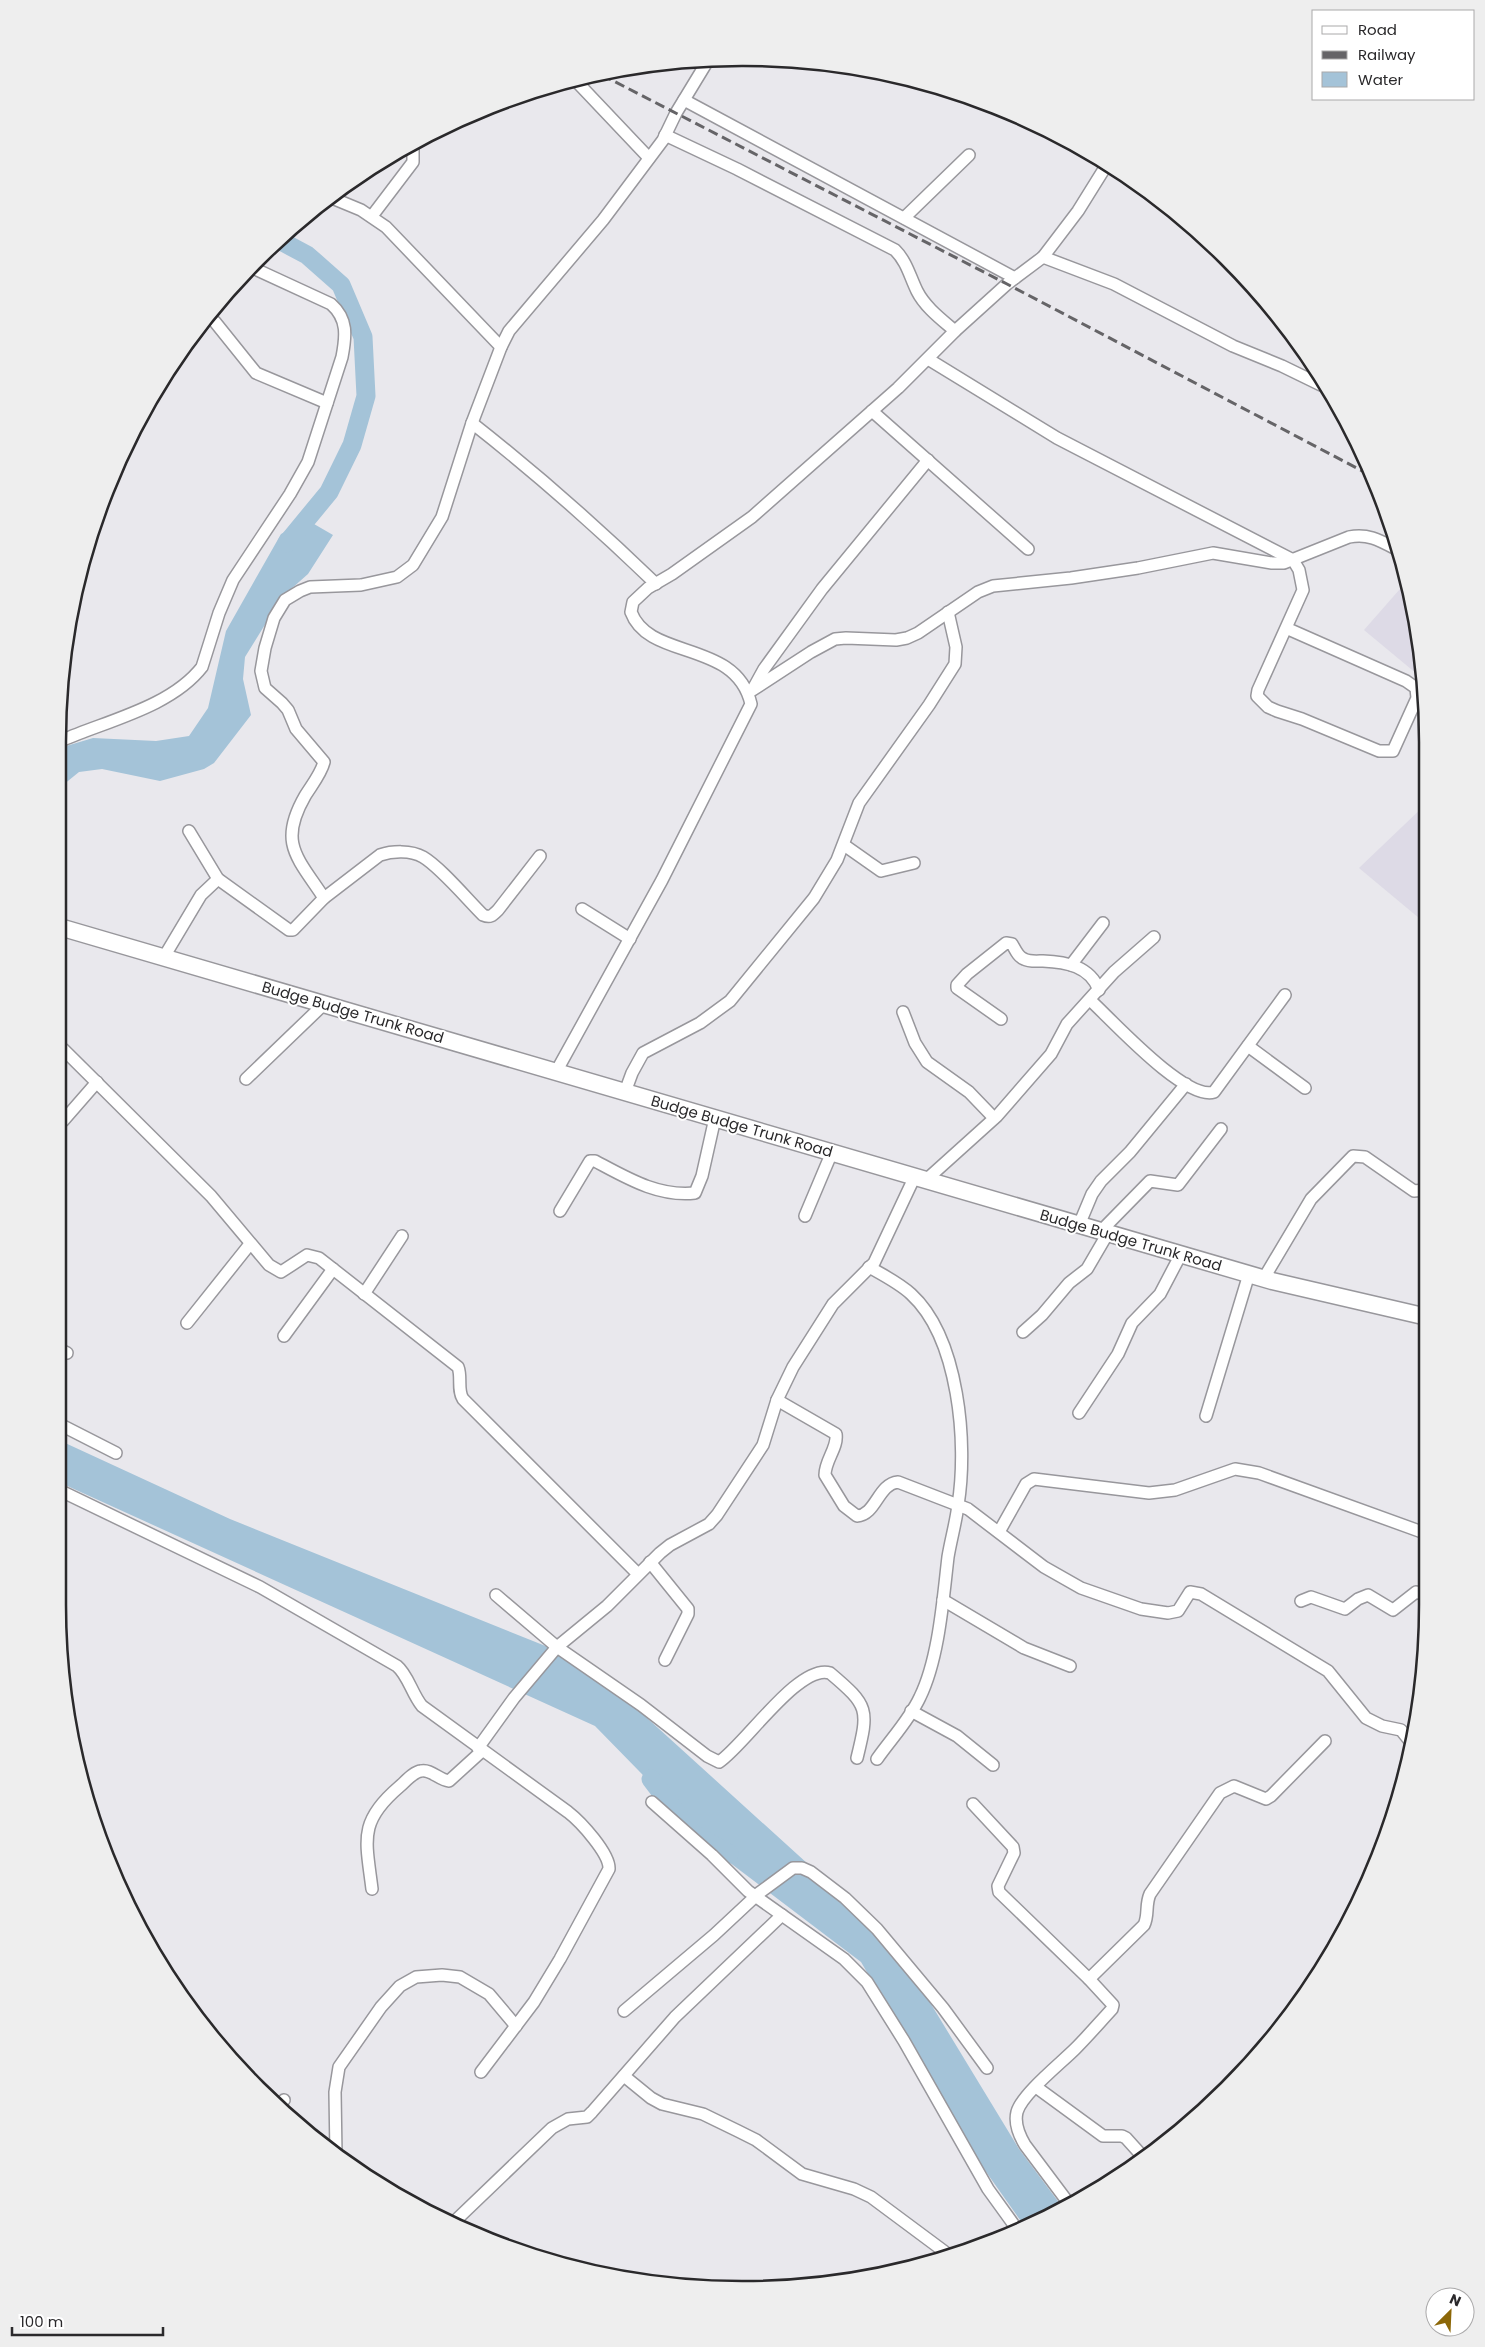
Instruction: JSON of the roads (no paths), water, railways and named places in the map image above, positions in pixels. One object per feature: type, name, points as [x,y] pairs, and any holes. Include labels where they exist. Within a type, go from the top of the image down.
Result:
[{"type":"main road","name":"Budge Budge Trunk Road","points":[[66,929],[1256,1276],[1419,1315]]},
{"type":"street","points":[[324,898],[298,859],[291,833],[298,809],[324,762],[296,729],[288,710],[265,688],[262,680],[261,671],[265,648],[274,618],[284,600],[305,589],[361,585],[398,577],[413,565],[442,517],[472,423],[501,347],[509,332],[571,260],[649,158],[665,135],[704,68]]},
{"type":"street","points":[[581,86],[649,158]]},
{"type":"street","points":[[684,100],[1015,278]]},
{"type":"street","points":[[665,135],[737,169],[895,250],[904,261],[917,292],[925,303],[955,331]]},
{"type":"street","points":[[372,216],[413,162],[413,152]]},
{"type":"street","points":[[904,218],[969,156]]},
{"type":"street","points":[[750,691],[739,679],[716,661],[650,635],[634,619],[632,606],[639,596],[752,517],[872,411],[955,331],[1015,278],[1044,258],[1078,212],[1103,171]]},
{"type":"street","points":[[338,201],[372,216],[386,227],[501,347]]},
{"type":"street","points":[[1044,258],[1114,284],[1233,346],[1314,382]]},
{"type":"street","points":[[66,739],[131,715],[185,684],[202,668],[219,613],[233,580],[290,494],[308,462],[342,357],[345,339],[343,320],[339,311],[331,304],[258,270]]},
{"type":"street","points":[[214,321],[256,373],[327,403]]},
{"type":"street","points":[[928,359],[1056,438],[1293,560],[1299,570],[1303,590],[1258,690],[1257,696],[1277,711],[1302,719],[1379,751],[1393,751],[1417,698],[1416,688],[1406,681],[1286,628]]},
{"type":"street","points":[[872,411],[1028,549]]},
{"type":"street","points":[[472,423],[539,476],[595,525],[656,584]]},
{"type":"street","points":[[556,1072],[630,939],[748,711],[751,704],[750,691],[822,589],[928,460]]},
{"type":"street","points":[[750,691],[811,652],[835,640],[846,638],[896,640],[907,638],[918,633],[978,592],[993,586],[1071,578],[1138,568],[1213,553],[1272,563],[1293,560],[1349,537],[1359,535],[1370,536],[1389,546]]},
{"type":"street","points":[[625,1092],[632,1073],[643,1053],[700,1023],[730,1000],[814,898],[844,845],[859,803],[956,664],[956,647],[948,612]]},
{"type":"street","points":[[189,832],[218,879],[289,930],[292,930],[324,898],[380,855],[391,852],[409,853],[423,857],[483,915],[492,916],[540,856]]},
{"type":"street","points":[[844,845],[881,870],[914,863]]},
{"type":"street","points":[[164,957],[201,895],[218,879]]},
{"type":"street","points":[[582,909],[630,939]]},
{"type":"street","points":[[1071,964],[1104,923]]},
{"type":"street","points":[[372,1888],[366,1838],[367,1829],[378,1808],[417,1772],[427,1771],[444,1781],[449,1781],[480,1750],[521,1689],[554,1650],[607,1606],[650,1562],[670,1545],[709,1524],[717,1515],[763,1445],[777,1400],[793,1367],[833,1304],[870,1267],[877,1257],[920,1178],[994,1118],[1050,1054],[1067,1024],[1114,972],[1154,937]]},
{"type":"street","points":[[1001,1019],[957,988],[957,985],[1003,944],[1012,944],[1020,957],[1027,960],[1071,964],[1088,974],[1095,981],[1098,990]]},
{"type":"street","points":[[1090,1000],[1168,1074],[1206,1092],[1214,1092],[1285,995]]},
{"type":"street","points":[[246,1079],[324,1004]]},
{"type":"street","points":[[903,1012],[915,1043],[926,1062],[969,1092],[994,1118]]},
{"type":"street","points":[[1248,1046],[1305,1088]]},
{"type":"street","points":[[66,1052],[211,1196],[269,1265],[281,1272],[307,1255],[319,1258],[458,1367],[461,1373],[460,1395],[463,1399],[638,1574]]},
{"type":"street","points":[[66,1118],[97,1082]]},
{"type":"street","points":[[1080,1224],[1092,1194],[1101,1182],[1130,1152],[1186,1084]]},
{"type":"street","points":[[560,1211],[590,1161],[595,1161],[628,1180],[647,1188],[669,1192],[696,1193],[702,1176],[715,1118]]},
{"type":"street","points":[[1023,1332],[1042,1315],[1069,1283],[1087,1268],[1105,1232],[1150,1181],[1178,1185],[1221,1130]]},
{"type":"street","points":[[805,1216],[832,1152]]},
{"type":"street","points":[[1206,1416],[1256,1276],[1311,1199],[1353,1156],[1365,1157],[1414,1191],[1419,1190]]},
{"type":"street","points":[[364,1294],[402,1236]]},
{"type":"street","points":[[187,1323],[250,1244]]},
{"type":"street","points":[[1079,1413],[1118,1354],[1132,1323],[1160,1294],[1181,1254]]},
{"type":"street","points":[[870,1267],[906,1290],[918,1302],[931,1322],[947,1356],[957,1390],[961,1467],[958,1505],[929,1673],[919,1699],[877,1759]]},
{"type":"street","points":[[284,1336],[333,1269]]},
{"type":"street","points":[[777,1400],[836,1434],[837,1440],[825,1469],[825,1475],[844,1506],[857,1516],[862,1516],[867,1512],[885,1488],[892,1483],[906,1485],[968,1509],[1057,1575],[1081,1588],[1142,1609],[1175,1612],[1190,1592],[1201,1594],[1328,1671],[1366,1718],[1382,1726],[1401,1730],[1406,1736]]},
{"type":"street","points":[[66,1427],[116,1452]]},
{"type":"street","points":[[999,1532],[1026,1484],[1034,1479],[1114,1490],[1161,1492],[1175,1490],[1235,1469],[1259,1473],[1419,1531]]},
{"type":"street","points":[[66,1493],[260,1587],[397,1666],[401,1669],[412,1693],[422,1706],[575,1818],[585,1828],[609,1864],[609,1869],[560,1959],[516,2026],[481,2072]]},
{"type":"street","points":[[650,1562],[688,1609],[688,1614],[665,1660]]},
{"type":"street","points":[[1301,1601],[1306,1597],[1312,1597],[1346,1610],[1358,1599],[1368,1595],[1393,1610],[1412,1594],[1419,1593]]},
{"type":"street","points":[[496,1595],[554,1650],[641,1705],[707,1756],[720,1762],[778,1701],[812,1675],[824,1671],[830,1673],[863,1708],[865,1716],[864,1728],[858,1758]]},
{"type":"street","points":[[943,1600],[1024,1648],[1070,1666]]},
{"type":"street","points":[[911,1711],[957,1736],[993,1765]]},
{"type":"street","points":[[1089,1979],[1144,1925],[1147,1919],[1146,1902],[1150,1894],[1220,1793],[1234,1786],[1266,1799],[1325,1741]]},
{"type":"street","points":[[652,1802],[782,1915],[844,1959],[867,1982],[904,2042],[988,2189],[1013,2224]]},
{"type":"street","points":[[973,1804],[1013,1847],[1014,1853],[998,1886],[999,1892],[1111,2001],[1112,2009],[1036,2087],[1018,2109],[1017,2126],[1020,2136],[1065,2198]]},
{"type":"street","points":[[624,2011],[714,1935],[757,1894],[793,1868],[802,1868],[811,1872],[845,1898],[877,1929],[943,2008],[987,2068]]},
{"type":"street","points":[[458,2218],[552,2128],[568,2119],[587,2117],[675,2017],[782,1915]]},
{"type":"street","points":[[336,2144],[335,2092],[339,2067],[381,2007],[400,1986],[416,1977],[442,1975],[460,1978],[489,1994],[516,2026]]},
{"type":"street","points":[[624,2076],[651,2098],[662,2104],[704,2114],[756,2140],[802,2174],[854,2189],[871,2197],[943,2250]]},
{"type":"street","points":[[1036,2087],[1103,2136],[1126,2138],[1139,2152]]},
{"type":"water","points":[[302,523],[314,524],[333,535],[308,574],[282,597],[245,657],[243,679],[251,715],[214,763],[204,769],[160,781],[102,769],[79,772],[66,783],[66,746],[93,738],[156,741],[189,736],[208,708],[226,631],[281,534]]},
{"type":"water","points":[[66,1443],[230,1519],[553,1649],[625,1698],[885,1934],[900,1953],[1019,2149],[1059,2202],[1020,2220],[972,2152],[861,1962],[725,1859],[595,1726],[66,1485]]},
{"type":"waterway","points":[[286,244],[307,255],[341,285],[363,337],[366,396],[352,445],[329,492],[287,543]]},
{"type":"waterway","points":[[651,1779],[692,1833],[729,1854]]},
{"type":"railway","points":[[610,79],[1007,284],[1361,470]]}]
